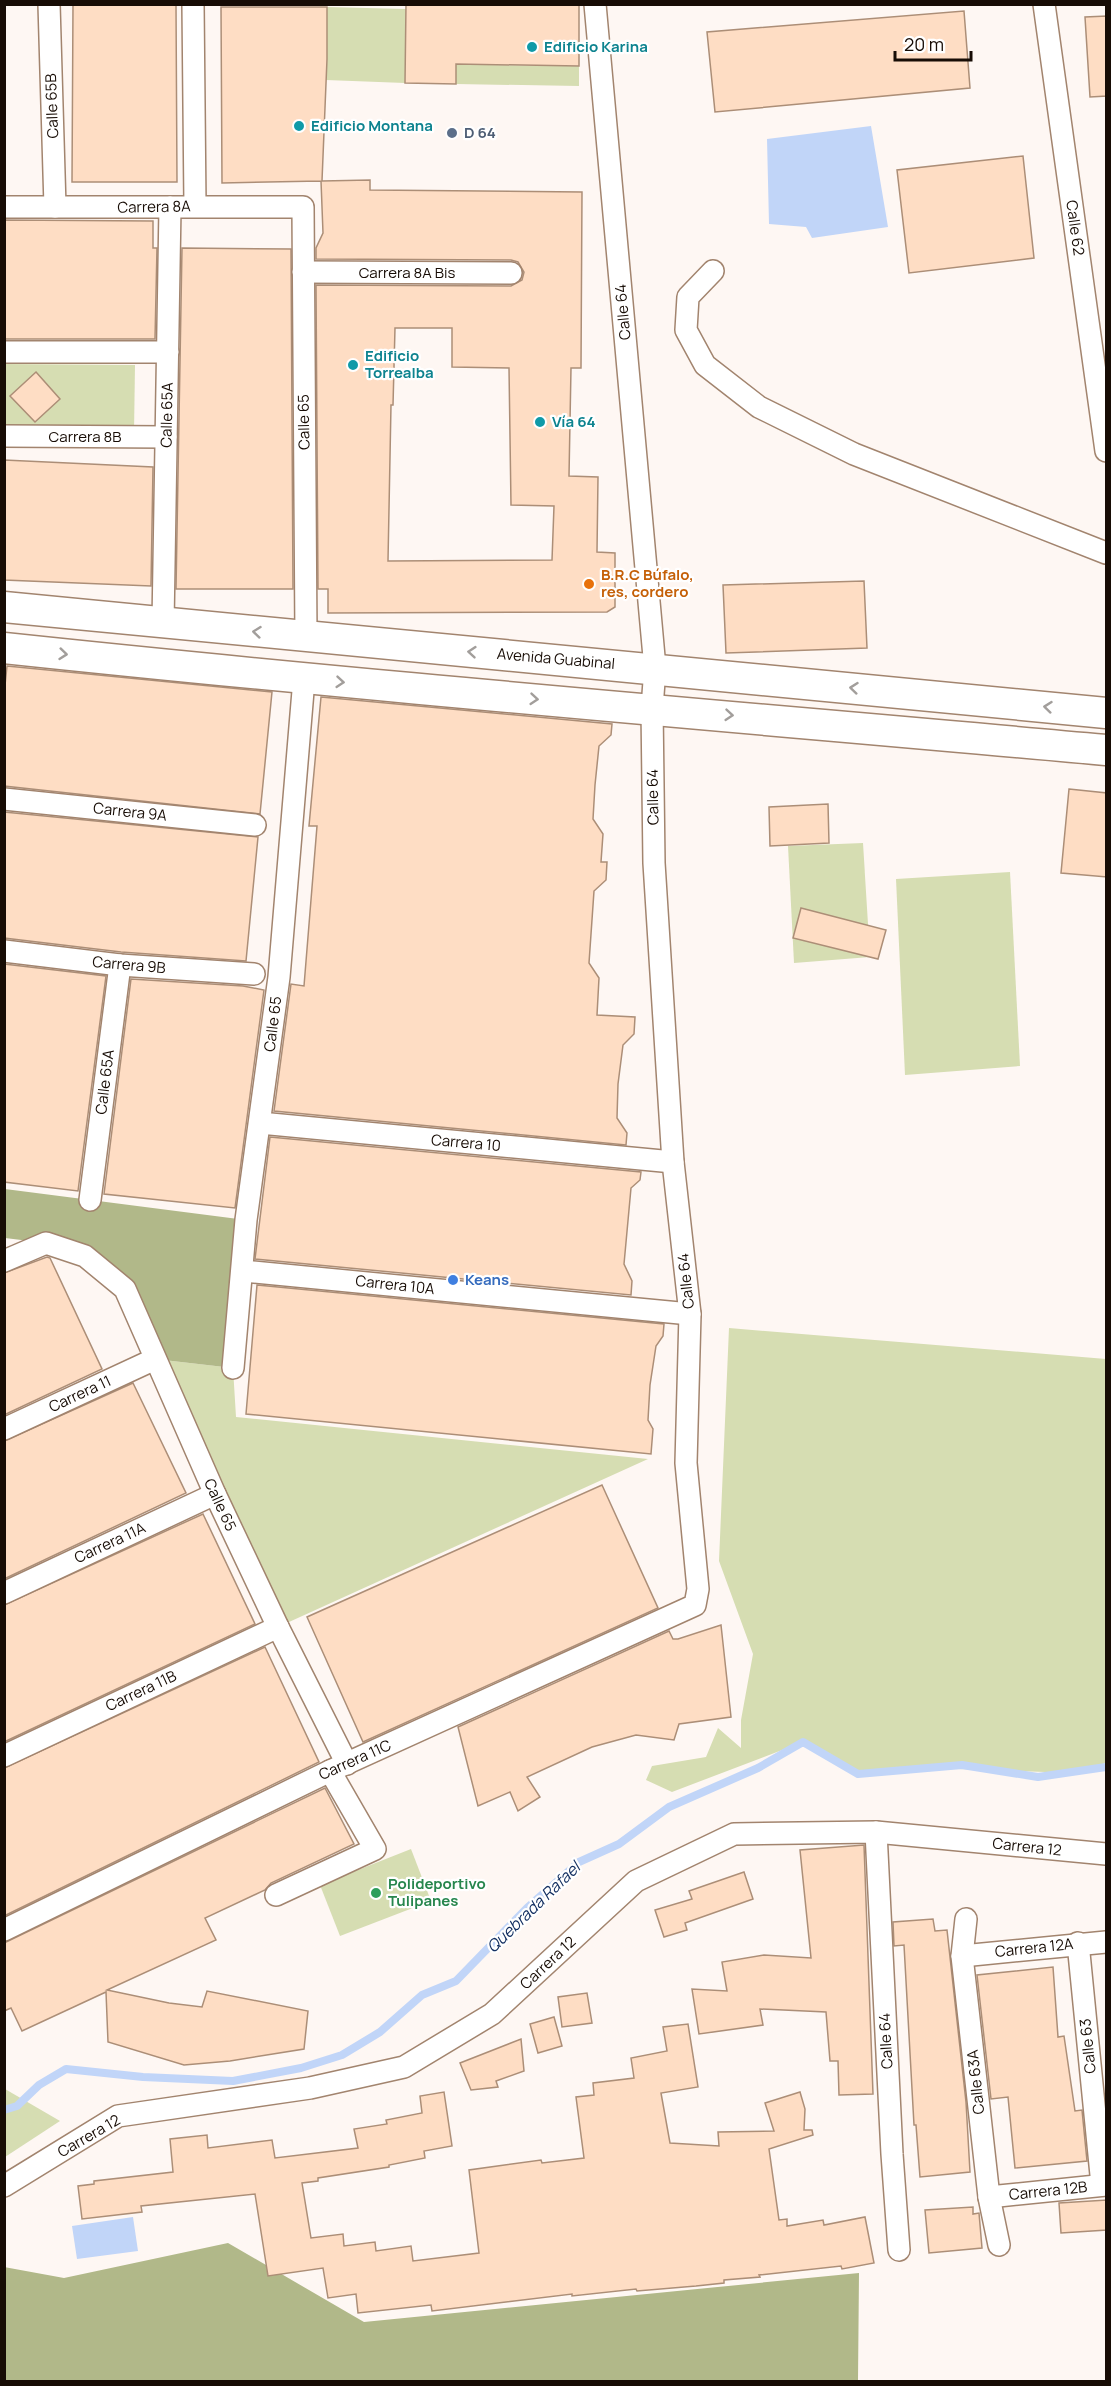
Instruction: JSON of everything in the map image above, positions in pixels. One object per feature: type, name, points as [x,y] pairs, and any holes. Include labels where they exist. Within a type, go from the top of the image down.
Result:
[{"type":"main road","name":"Avenida Guabinal","points":[[4,607],[1107,712]]},
{"type":"main road","points":[[4,648],[304,679],[1107,750]]},
{"type":"street","name":"Calle 65B","points":[[49,4],[55,207]]},
{"type":"street","points":[[193,4],[195,206]]},
{"type":"street","name":"Calle 64","points":[[595,4],[655,668],[652,708],[654,863],[673,1162],[690,1314],[686,1463],[698,1589]]},
{"type":"street","name":"Calle 62","points":[[1044,4],[1107,451]]},
{"type":"street","name":"Carrera 8A","points":[[4,207],[303,207]]},
{"type":"street","name":"Calle 65A","points":[[163,623],[170,207]]},
{"type":"street","name":"Calle 65","points":[[303,207],[306,637]]},
{"type":"street","points":[[713,271],[688,297],[686,330],[705,365],[759,407],[854,454],[1107,553]]},
{"type":"street","name":"Carrera 8A Bis","points":[[303,272],[511,273]]},
{"type":"street","points":[[4,352],[168,352]]},
{"type":"street","name":"Carrera 8B","points":[[4,436],[166,437]]},
{"type":"street","name":"Calle 65","points":[[232,1368],[243,1271],[246,1220],[279,977],[304,679]]},
{"type":"street","name":"Carrera 9A","points":[[4,799],[255,825]]},
{"type":"street","name":"Carrera 9B","points":[[4,951],[120,965],[254,974]]},
{"type":"street","name":"Calle 65A","points":[[90,1200],[120,965]]},
{"type":"street","name":"Carrera 10","points":[[260,1123],[673,1162]]},
{"type":"street","name":"Calle 65","points":[[4,1261],[45,1243],[85,1256],[124,1289],[215,1494],[278,1627],[375,1849],[276,1895]]},
{"type":"street","name":"Carrera 10A","points":[[243,1271],[690,1314]]},
{"type":"street","name":"Carrera 11","points":[[4,1430],[154,1359]]},
{"type":"street","name":"Carrera 11A","points":[[4,1593],[215,1494]]},
{"type":"street","name":"Carrera 11C","points":[[4,1930],[339,1768],[695,1605],[698,1589]]},
{"type":"street","name":"Carrera 11B","points":[[4,1756],[278,1627]]},
{"type":"street","name":"Calle 64","points":[[876,1832],[892,2154],[900,2250]]},
{"type":"street","name":"Carrera 12","points":[[4,2186],[118,2116],[310,2088],[404,2067],[492,2014],[636,1881],[734,1834],[876,1832],[1107,1854]]},
{"type":"street","name":"Calle 63A","points":[[966,1919],[962,1956],[989,2198],[999,2245]]},
{"type":"street","name":"Carrera 12A","points":[[962,1956],[1107,1942]]},
{"type":"street","name":"Calle 63","points":[[1078,1943],[1104,2185]]},
{"type":"street","name":"Carrera 12B","points":[[989,2198],[1104,2185]]},
{"type":"green space","points":[[456,5],[486,5],[485,65],[579,66],[579,86],[456,84]]},
{"type":"green space","points":[[327,7],[406,9],[405,83],[326,80]]},
{"type":"green space","points":[[5,364],[135,365],[134,433],[5,431]]},
{"type":"green space","points":[[863,843],[870,957],[794,963],[788,846]]},
{"type":"green space","points":[[1010,872],[1020,1066],[905,1075],[896,879]]},
{"type":"green space","points":[[5,1189],[246,1220],[233,1368],[155,1359],[125,1289],[46,1243],[5,1238]]},
{"type":"green space","points":[[729,1328],[1106,1359],[1106,1763],[1075,1773],[929,1768],[858,1774],[803,1742],[672,1792],[646,1780],[652,1766],[706,1757],[718,1728],[741,1748],[741,1720],[753,1654],[719,1561]]},
{"type":"green space","points":[[155,1359],[233,1368],[236,1417],[648,1459],[278,1627]]},
{"type":"green space","name":"Polideportivo Tulipanes","points":[[411,1849],[431,1901],[340,1936],[320,1885]]},
{"type":"green space","points":[[5,2089],[60,2121],[5,2157]]},
{"type":"green space","points":[[228,2243],[364,2322],[859,2273],[858,2381],[5,2381],[4,2267],[64,2278]]},
{"type":"water","points":[[871,126],[888,227],[812,238],[806,227],[769,224],[767,139]]},
{"type":"water","points":[[133,2217],[138,2251],[77,2259],[72,2226]]},
{"type":"building","points":[[73,4],[176,4],[177,182],[72,182]]},
{"type":"building","points":[[406,4],[579,4],[579,66],[456,64],[456,84],[405,83]]},
{"type":"building","points":[[221,7],[327,7],[322,181],[370,180],[370,190],[582,192],[581,368],[571,368],[569,476],[598,477],[597,552],[615,553],[615,607],[607,612],[328,613],[328,589],[318,589],[316,285],[511,286],[522,280],[524,272],[518,262],[511,260],[316,259],[316,248],[323,233],[321,181],[222,183]],"holes":[[[395,328],[452,328],[452,367],[509,368],[511,505],[554,506],[552,560],[388,561]]]},
{"type":"building","points":[[964,11],[970,88],[715,112],[707,32]]},
{"type":"building","points":[[1107,16],[1107,96],[1090,97],[1085,17]]},
{"type":"building","points":[[1023,156],[1034,258],[909,273],[897,170]]},
{"type":"building","points":[[4,220],[153,221],[153,248],[157,248],[155,339],[4,339]]},
{"type":"building","points":[[182,248],[291,249],[293,589],[176,589]]},
{"type":"building","points":[[36,372],[60,399],[35,422],[10,396]]},
{"type":"building","points":[[4,460],[153,467],[151,586],[4,580]]},
{"type":"building","points":[[864,581],[867,648],[726,653],[723,585]]},
{"type":"building","points":[[7,666],[272,692],[260,814],[4,786],[4,695]]},
{"type":"building","points":[[321,697],[612,724],[611,735],[599,746],[595,785],[593,819],[603,834],[601,862],[607,862],[606,880],[594,891],[589,963],[599,978],[597,1015],[635,1017],[634,1034],[623,1045],[618,1084],[617,1118],[627,1133],[626,1145],[274,1111],[291,984],[304,986],[317,826],[309,826]]},
{"type":"building","points":[[1069,789],[1107,793],[1107,877],[1061,873]]},
{"type":"building","points":[[828,804],[829,843],[770,846],[769,807]]},
{"type":"building","points":[[4,812],[258,837],[246,961],[121,952],[4,938]]},
{"type":"building","points":[[801,908],[886,930],[878,959],[793,938]]},
{"type":"building","points":[[4,964],[106,976],[78,1191],[4,1182]]},
{"type":"building","points":[[131,979],[243,986],[264,990],[235,1208],[104,1194]]},
{"type":"building","points":[[270,1137],[641,1172],[640,1180],[631,1188],[624,1264],[632,1281],[631,1295],[255,1259]]},
{"type":"building","points":[[47,1257],[50,1258],[102,1369],[4,1415],[4,1273]]},
{"type":"building","points":[[257,1285],[664,1324],[663,1336],[656,1346],[650,1385],[648,1420],[653,1429],[651,1454],[246,1414]]},
{"type":"building","points":[[133,1383],[186,1493],[4,1579],[4,1441]]},
{"type":"building","points":[[602,1485],[658,1608],[363,1742],[307,1617]]},
{"type":"building","points":[[203,1514],[255,1624],[4,1742],[4,1605]]},
{"type":"building","points":[[721,1625],[731,1717],[679,1724],[674,1740],[636,1735],[592,1747],[527,1777],[540,1797],[518,1811],[510,1792],[478,1806],[458,1727],[669,1631],[673,1639],[678,1639]]},
{"type":"building","points":[[265,1647],[319,1762],[4,1916],[4,1768]]},
{"type":"building","points":[[325,1788],[354,1844],[271,1883],[265,1890],[205,1918],[216,1940],[107,1990],[169,2003],[202,2007],[207,1991],[308,2011],[304,2049],[230,2061],[184,2065],[108,2042],[106,1992],[22,2031],[11,2008],[4,2011],[4,1943]]},
{"type":"building","points":[[864,1845],[873,2094],[839,2095],[838,2061],[830,2061],[826,2012],[760,2009],[763,2025],[699,2034],[692,1989],[727,1991],[722,1962],[764,1955],[811,1958],[800,1850]]},
{"type":"building","points":[[744,1872],[753,1899],[685,1923],[687,1930],[664,1937],[655,1910],[692,1899],[689,1891]]},
{"type":"building","points":[[933,1919],[935,1931],[947,1930],[966,2102],[970,2172],[920,2177],[916,2125],[914,2125],[904,1945],[894,1946],[893,1922]]},
{"type":"building","points":[[1053,1967],[1058,2037],[1064,2036],[1075,2111],[1082,2110],[1087,2161],[1015,2168],[1008,2097],[991,2099],[977,1975]]},
{"type":"building","points":[[587,1993],[592,2023],[562,2027],[558,1997]]},
{"type":"building","points":[[554,2017],[562,2046],[538,2053],[530,2024]]},
{"type":"building","points":[[688,2024],[698,2087],[661,2093],[670,2143],[719,2146],[718,2132],[774,2131],[765,2103],[800,2092],[805,2109],[804,2130],[812,2130],[813,2135],[769,2149],[779,2220],[787,2219],[787,2226],[823,2220],[824,2225],[865,2217],[874,2263],[842,2269],[841,2266],[759,2275],[760,2277],[724,2280],[724,2283],[696,2286],[637,2291],[636,2289],[572,2296],[572,2294],[432,2311],[431,2305],[358,2313],[356,2294],[328,2298],[323,2268],[268,2276],[255,2194],[141,2206],[142,2212],[82,2219],[78,2186],[94,2184],[94,2181],[173,2172],[170,2139],[207,2135],[208,2148],[272,2140],[275,2158],[358,2148],[354,2129],[387,2124],[386,2120],[422,2113],[420,2096],[444,2092],[452,2146],[424,2151],[425,2158],[389,2165],[389,2167],[318,2178],[318,2181],[302,2183],[311,2238],[343,2234],[344,2246],[375,2242],[376,2251],[411,2246],[413,2261],[479,2253],[469,2170],[541,2160],[542,2163],[584,2158],[576,2097],[594,2095],[593,2083],[634,2078],[631,2058],[667,2051],[663,2027]]},
{"type":"building","points":[[521,2039],[524,2071],[496,2081],[498,2087],[471,2090],[460,2063]]},
{"type":"building","points":[[1107,2200],[1107,2230],[1061,2233],[1059,2203]]},
{"type":"building","points":[[973,2207],[973,2214],[979,2213],[982,2248],[929,2253],[925,2210]]},
{"type":"waterway","name":"Quebrada Rafael","points":[[4,2110],[17,2106],[39,2085],[66,2069],[143,2077],[233,2081],[301,2068],[342,2055],[380,2032],[422,1995],[456,1981],[527,1908],[579,1862],[619,1844],[669,1807],[758,1768],[803,1742],[858,1774],[962,1765],[1038,1777],[1106,1767]]},
{"type":"place","name":"Edificio Karina","points":[[532,47]]},
{"type":"place","name":"Edificio Montana","points":[[299,126]]},
{"type":"place","name":"D 64","points":[[452,133]]},
{"type":"place","name":"Edificio Torrealba","points":[[353,365]]},
{"type":"place","name":"Vía 64","points":[[540,422]]},
{"type":"place","name":"B.R.C Búfalo, res, cordero","points":[[589,584]]},
{"type":"place","name":"Keans","points":[[453,1280]]},
{"type":"place","name":"Polideportivo Tulipanes","points":[[376,1893]]}]
